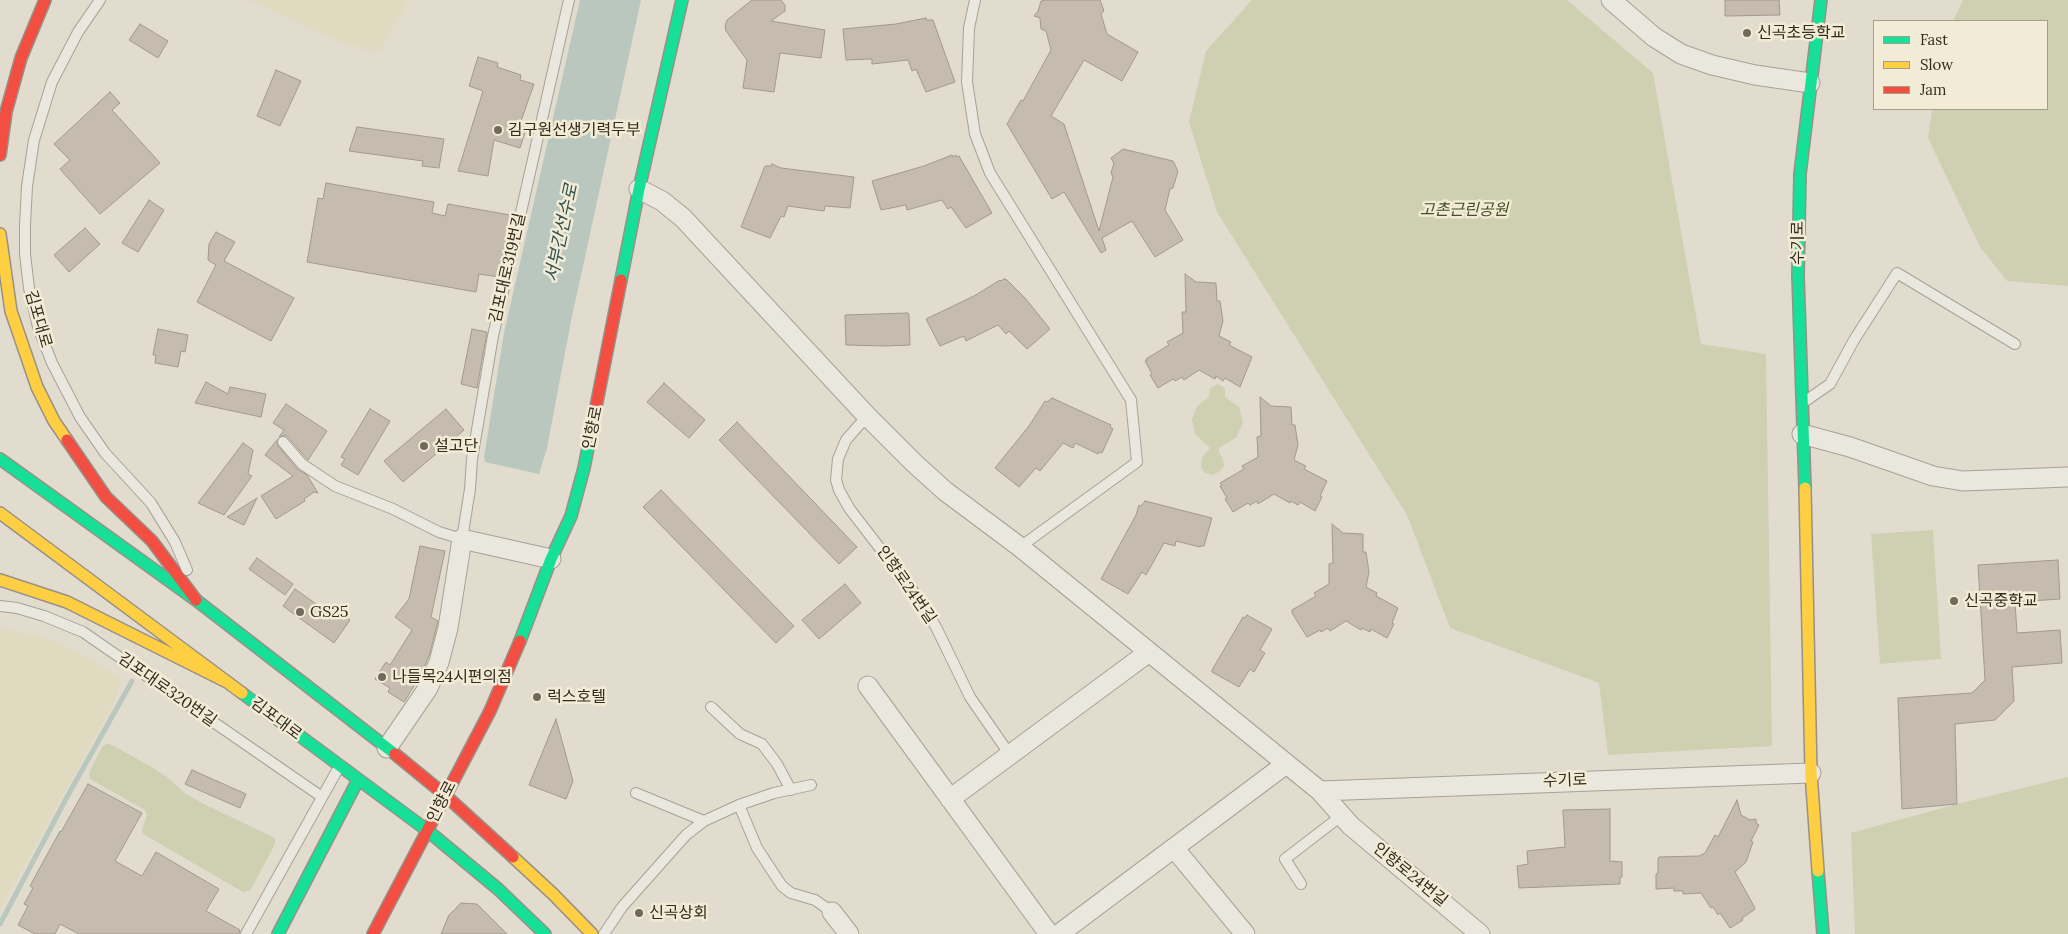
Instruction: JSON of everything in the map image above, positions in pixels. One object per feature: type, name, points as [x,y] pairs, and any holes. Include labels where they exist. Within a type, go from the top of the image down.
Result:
[{"type":"main road","points":[[0,154],[6,112],[20,58],[45,0]]},
{"type":"main road","name":"인향로","points":[[373,934],[490,711],[571,516],[584,468],[639,189],[682,0]]},
{"type":"main road","name":"수기로","points":[[1822,0],[1800,174],[1798,220],[1801,404],[1807,518],[1811,773],[1824,934]]},
{"type":"main road","points":[[0,234],[12,311],[37,387],[54,420],[106,496],[152,541],[200,604]]},
{"type":"main road","name":"김포대로","points":[[0,459],[200,604],[387,748],[445,795],[553,894],[592,934]]},
{"type":"main road","name":"김포대로","points":[[0,514],[428,831],[498,889],[545,934]]},
{"type":"main road","points":[[0,580],[67,602],[225,681]]},
{"type":"main road","points":[[278,934],[358,780]]},
{"type":"street","points":[[1611,0],[1654,37],[1681,54],[1712,65],[1755,75],[1810,84]]},
{"type":"street","name":"인향로24번길","points":[[639,189],[662,201],[683,218],[914,464],[1020,547],[1320,791],[1341,816],[1480,934]]},
{"type":"street","points":[[1802,434],[1850,447],[1940,478],[1963,481],[2068,476]]},
{"type":"street","points":[[462,539],[552,558]]},
{"type":"street","name":"김포대로319번길","points":[[387,748],[428,688],[439,662],[448,628],[462,539]]},
{"type":"street","points":[[950,799],[1149,652]]},
{"type":"street","points":[[868,686],[1049,934]]},
{"type":"street","points":[[1059,934],[1286,764]]},
{"type":"street","name":"수기로","points":[[1320,791],[1811,773]]},
{"type":"street","points":[[1174,848],[1245,934]]},
{"type":"street","points":[[832,912],[849,934]]},
{"type":"lane","name":"김포대로","points":[[100,0],[71,46],[52,82],[34,140],[25,225],[25,254],[29,288],[38,327],[64,389],[80,417],[105,453],[151,503],[165,523],[175,542],[200,604]]},
{"type":"lane","name":"김포대로319번길","points":[[462,539],[470,489],[472,459],[493,336],[569,0]]},
{"type":"lane","points":[[975,0],[969,28],[967,82],[975,134],[990,173],[1131,400],[1137,462],[1020,547]]},
{"type":"lane","points":[[1801,404],[1830,384],[1854,340],[1897,273],[2015,344]]},
{"type":"lane","name":"인향로24번길","points":[[867,416],[846,440],[838,459],[836,480],[839,490],[849,508],[919,599],[936,627],[970,697],[1010,755]]},
{"type":"lane","points":[[283,442],[302,464],[335,486],[393,510],[439,532],[462,539]]},
{"type":"lane","name":"김포대로320번길","points":[[0,606],[17,608],[44,616],[83,632],[322,797]]},
{"type":"lane","points":[[711,707],[740,734],[762,744],[777,764],[791,790]]},
{"type":"lane","points":[[246,934],[339,766]]},
{"type":"lane","points":[[604,934],[622,906],[686,835],[704,822],[739,805],[812,785]]},
{"type":"lane","points":[[636,793],[704,822]]},
{"type":"lane","points":[[739,805],[756,848],[782,886],[791,893],[815,900],[832,912]]},
{"type":"lane","points":[[1301,884],[1285,859],[1341,816]]},
{"type":"shaded area","points":[[249,0],[409,0],[380,50],[374,53],[333,39]]},
{"type":"shaded area","points":[[0,628],[32,634],[56,642],[99,664],[121,678],[122,682],[114,703],[0,910]]},
{"type":"green space","name":"고촌근린공원","points":[[1252,0],[1567,0],[1653,73],[1701,344],[1766,354],[1772,746],[1608,755],[1599,683],[1450,628],[1407,515],[1217,212],[1189,122],[1206,51]]},
{"type":"green space","points":[[1963,0],[2068,0],[2068,286],[2007,281],[1980,247],[1928,138],[1932,110],[2048,110],[2048,20],[1953,20]]},
{"type":"green space","points":[[1218,384],[1225,388],[1225,397],[1239,407],[1243,422],[1236,438],[1219,448],[1224,466],[1219,472],[1212,475],[1205,473],[1201,467],[1202,458],[1210,448],[1195,434],[1192,420],[1197,406],[1209,397],[1210,388]]},
{"type":"green space","points":[[1933,530],[1941,659],[1880,664],[1871,534]]},
{"type":"green space","points":[[108,743],[167,777],[186,794],[273,837],[275,844],[250,891],[243,892],[143,834],[142,830],[147,815],[145,810],[90,779],[90,771],[102,747]]},
{"type":"green space","points":[[2068,777],[2068,934],[1855,934],[1851,833],[1957,804]]},
{"type":"water","name":"서부간선수로","points":[[580,0],[641,0],[571,321],[547,448],[539,474],[485,462],[484,457],[504,333]]},
{"type":"building","points":[[752,0],[781,0],[785,5],[785,11],[771,21],[825,30],[821,58],[780,53],[774,92],[743,88],[747,60],[726,31],[727,20]]},
{"type":"building","points":[[1100,0],[1104,11],[1101,14],[1107,34],[1138,52],[1122,81],[1084,60],[1051,116],[1064,124],[1099,231],[1113,177],[1111,173],[1114,163],[1111,158],[1123,149],[1173,161],[1178,171],[1173,188],[1170,189],[1165,210],[1183,240],[1155,257],[1132,221],[1102,238],[1106,250],[1101,253],[1064,192],[1052,199],[1007,124],[1021,100],[1023,101],[1051,50],[1046,31],[1041,29],[1040,18],[1034,16],[1038,11],[1041,1]]},
{"type":"building","points":[[1725,0],[1779,0],[1780,15],[1725,16]]},
{"type":"building","points":[[926,18],[926,20],[933,20],[955,82],[926,92],[916,69],[912,71],[908,60],[872,64],[872,59],[846,60],[843,29],[896,24]]},
{"type":"building","points":[[140,24],[168,41],[158,58],[129,40]]},
{"type":"building","points":[[478,57],[498,63],[497,67],[521,75],[520,80],[534,84],[520,124],[527,126],[520,148],[494,140],[488,176],[458,171],[483,91],[469,86]]},
{"type":"building","points":[[276,70],[301,81],[280,126],[257,116]]},
{"type":"building","points":[[110,92],[120,103],[112,110],[160,163],[100,214],[60,169],[70,160],[54,144]]},
{"type":"building","points":[[357,127],[444,139],[439,168],[422,166],[423,161],[349,151]]},
{"type":"building","points":[[952,155],[953,157],[959,156],[992,213],[966,228],[951,207],[948,209],[942,200],[907,210],[906,205],[881,210],[872,181],[924,166]]},
{"type":"building","points":[[772,164],[781,168],[854,177],[850,208],[825,206],[824,211],[788,206],[784,217],[781,216],[770,238],[741,227],[765,166],[771,166]]},
{"type":"building","points":[[326,183],[434,202],[432,213],[445,216],[448,204],[510,215],[499,277],[479,274],[476,292],[307,262],[318,198],[323,199]]},
{"type":"building","points":[[149,200],[164,210],[138,252],[122,243]]},
{"type":"building","points":[[85,228],[100,244],[69,272],[54,255]]},
{"type":"building","points":[[216,232],[235,242],[224,261],[294,298],[271,341],[197,302],[216,265],[208,260],[209,244]]},
{"type":"building","points":[[1185,274],[1196,282],[1216,283],[1217,301],[1220,301],[1223,321],[1219,336],[1231,342],[1229,345],[1252,357],[1240,387],[1225,378],[1223,381],[1216,376],[1215,379],[1199,370],[1184,380],[1182,377],[1175,381],[1173,379],[1158,388],[1150,375],[1152,374],[1145,361],[1147,361],[1146,359],[1169,345],[1167,342],[1183,333],[1182,312],[1186,312]]},
{"type":"building","points":[[1004,279],[1025,298],[1050,329],[1027,349],[1009,331],[1006,334],[998,325],[966,341],[964,336],[940,346],[926,319]]},
{"type":"building","points":[[909,314],[910,345],[846,345],[845,315]]},
{"type":"building","points":[[158,329],[188,335],[185,352],[181,351],[178,367],[155,363],[156,355],[153,355]]},
{"type":"building","points":[[472,329],[487,332],[477,388],[461,384]]},
{"type":"building","points":[[206,382],[228,394],[230,387],[266,394],[261,417],[195,403]]},
{"type":"building","points":[[664,383],[705,420],[689,438],[647,402]]},
{"type":"building","points":[[1260,397],[1271,406],[1291,407],[1292,425],[1295,425],[1298,445],[1294,460],[1306,466],[1304,469],[1327,481],[1315,511],[1300,502],[1298,505],[1291,501],[1290,503],[1274,494],[1258,504],[1257,501],[1250,505],[1248,503],[1233,512],[1225,499],[1227,498],[1220,483],[1244,469],[1242,466],[1258,457],[1257,437],[1261,436]]},
{"type":"building","points":[[1052,398],[1111,425],[1110,427],[1113,429],[1102,453],[1099,452],[1098,454],[1075,443],[1073,448],[1063,443],[1040,471],[1036,468],[1019,487],[995,468],[1029,426],[1045,401],[1047,402]]},
{"type":"building","points":[[286,404],[327,431],[308,460],[288,437],[285,435],[279,437],[284,430],[273,423]]},
{"type":"building","points":[[370,409],[390,421],[358,475],[341,465],[345,459],[341,457]]},
{"type":"building","name":"설고단","points":[[446,409],[464,430],[403,482],[384,461]]},
{"type":"building","points":[[737,422],[857,547],[839,564],[719,440]]},
{"type":"building","points":[[277,440],[278,446],[297,469],[307,475],[318,493],[314,492],[304,499],[305,501],[276,519],[261,496],[293,476],[265,455]]},
{"type":"building","points":[[243,443],[253,450],[248,474],[252,476],[224,515],[198,503]]},
{"type":"building","points":[[661,490],[794,626],[776,643],[643,507]]},
{"type":"building","points":[[257,498],[244,525],[227,517]]},
{"type":"building","points":[[1145,501],[1212,518],[1204,546],[1200,547],[1176,541],[1175,546],[1164,543],[1146,575],[1142,572],[1128,594],[1101,579],[1136,515],[1139,505],[1141,506]]},
{"type":"building","points":[[1332,524],[1343,533],[1363,534],[1363,552],[1366,552],[1369,572],[1366,587],[1377,593],[1376,596],[1398,608],[1392,623],[1394,624],[1387,638],[1371,629],[1370,632],[1362,628],[1361,630],[1346,621],[1330,631],[1328,628],[1321,632],[1320,630],[1307,637],[1292,613],[1292,610],[1316,596],[1314,593],[1329,584],[1329,564],[1333,563]]},
{"type":"building","points":[[420,546],[445,551],[431,617],[438,621],[430,653],[422,673],[404,702],[388,692],[390,688],[375,679],[386,662],[390,665],[412,630],[395,617],[409,599]]},
{"type":"building","points":[[257,558],[293,584],[285,595],[249,569]]},
{"type":"building","points":[[2058,560],[2060,599],[2015,602],[2017,633],[2060,630],[2062,663],[2012,667],[2014,701],[1995,720],[1955,724],[1957,804],[1902,809],[1898,698],[1972,693],[1985,680],[1978,565]]},
{"type":"building","points":[[845,584],[861,603],[819,639],[802,620]]},
{"type":"building","points":[[295,589],[326,611],[330,605],[350,620],[334,643],[283,606]]},
{"type":"building","points":[[1247,615],[1272,629],[1260,650],[1265,653],[1254,672],[1250,669],[1239,687],[1212,672],[1212,670],[1243,617],[1245,618]]},
{"type":"building","points":[[556,719],[573,781],[566,799],[529,785]]},
{"type":"building","points":[[192,770],[246,794],[240,808],[185,784]]},
{"type":"building","points":[[88,784],[142,813],[115,861],[142,876],[156,852],[219,889],[206,911],[240,930],[239,934],[79,934],[60,924],[55,934],[35,934],[18,925],[28,906],[24,904],[33,888],[30,886]]},
{"type":"building","points":[[1737,800],[1741,815],[1750,820],[1756,819],[1756,823],[1759,825],[1751,841],[1753,842],[1746,862],[1735,872],[1755,908],[1742,918],[1743,920],[1730,928],[1720,913],[1718,915],[1713,907],[1711,908],[1701,893],[1683,894],[1683,891],[1674,891],[1674,888],[1656,889],[1656,874],[1658,873],[1659,857],[1699,856],[1705,853],[1715,835],[1718,837]]},
{"type":"building","points":[[1610,809],[1610,861],[1622,862],[1620,884],[1519,888],[1517,866],[1528,864],[1527,851],[1565,847],[1563,810]]},
{"type":"building","points":[[461,903],[477,904],[507,934],[441,934],[449,915]]},
{"type":"waterway","points":[[0,924],[67,797],[132,681]]},
{"type":"traffic: fast","points":[[621,280],[639,189],[682,0]]},
{"type":"traffic: fast","points":[[1805,488],[1798,275],[1800,174],[1821,0]]},
{"type":"traffic: fast","points":[[520,641],[551,559],[571,516],[584,468],[592,427]]},
{"type":"traffic: fast","points":[[0,459],[196,600],[395,754]]},
{"type":"traffic: fast","points":[[242,693],[428,831],[498,889],[545,934]]},
{"type":"traffic: fast","points":[[278,934],[358,780]]},
{"type":"traffic: fast","points":[[1818,871],[1823,934]]},
{"type":"traffic: slow","points":[[0,234],[11,311],[37,387],[54,421],[67,440]]},
{"type":"traffic: slow","points":[[1805,488],[1811,773],[1818,871]]},
{"type":"traffic: slow","points":[[0,513],[242,693]]},
{"type":"traffic: slow","points":[[0,580],[67,602],[225,681]]},
{"type":"traffic: slow","points":[[513,857],[592,934]]},
{"type":"traffic: jam","points":[[0,155],[6,112],[21,58],[45,0]]},
{"type":"traffic: jam","points":[[592,427],[621,280]]},
{"type":"traffic: jam","points":[[67,440],[106,497],[152,541],[196,600]]},
{"type":"traffic: jam","points":[[373,934],[490,711],[520,641]]},
{"type":"traffic: jam","points":[[395,754],[445,795],[513,857]]},
{"type":"place","name":"신곡초등학교","points":[[1747,33]]},
{"type":"place","name":"김구원선생기력두부","points":[[498,130]]},
{"type":"place","name":"설고단","points":[[424,446]]},
{"type":"place","name":"신곡중학교","points":[[1954,601]]},
{"type":"place","name":"GS25","points":[[300,612]]},
{"type":"place","name":"나들목24시편의점","points":[[382,677]]},
{"type":"place","name":"럭스호텔","points":[[537,697]]},
{"type":"place","name":"신곡상회","points":[[639,913]]}]
